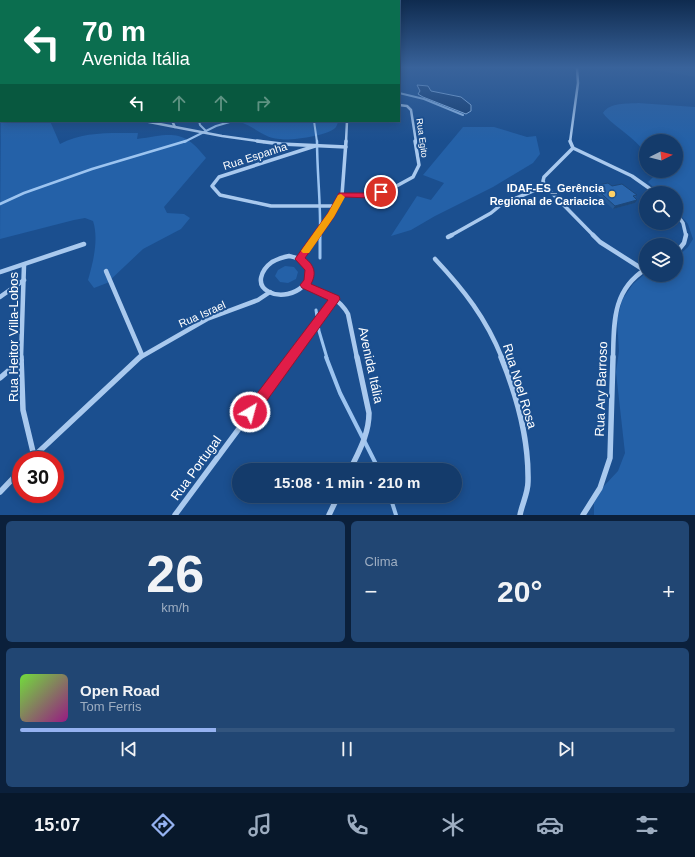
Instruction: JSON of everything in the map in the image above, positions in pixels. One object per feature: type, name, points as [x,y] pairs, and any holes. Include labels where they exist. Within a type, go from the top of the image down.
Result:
[{"type":"street","points":[[577,92],[570,142],[573,148],[632,176],[646,186]]},
{"type":"street","name":"Rua Egito","points":[[342,195],[370,195],[391,189],[413,177],[419,165],[411,110],[407,106],[400,105]]},
{"type":"street","points":[[149,122],[222,136],[281,144],[346,147]]},
{"type":"street","points":[[172,122],[175,127]]},
{"type":"street","points":[[300,259],[342,195],[347,122]]},
{"type":"street","name":"Rua Espanha","points":[[315,146],[219,177],[212,186],[220,195],[271,206],[336,206]]},
{"type":"street","points":[[573,148],[544,177],[543,181],[545,186],[600,242],[639,265]]},
{"type":"street","points":[[448,237],[491,213],[502,204],[545,186]]},
{"type":"street","points":[[683,224],[687,231],[683,246]]},
{"type":"street","points":[[0,272],[84,244]]},
{"type":"street","points":[[295,257],[300,259],[308,266],[310,270],[308,280],[305,285],[295,292],[288,294],[282,295],[270,292],[262,284],[261,274],[266,265],[277,258],[295,257]]},
{"type":"street","name":"Rua Noel Rosa","points":[[435,259],[477,308],[499,349],[516,400],[526,446],[528,484],[520,515]]},
{"type":"street","name":"Rua Heitor Villa-Lobos","points":[[24,265],[21,360],[23,410],[31,451]]},
{"type":"street","points":[[106,271],[142,355]]},
{"type":"street","name":"Rua Ary Barroso","points":[[583,515],[599,491],[606,475],[610,458],[614,318],[618,300],[629,284],[639,275]]},
{"type":"street","points":[[0,297],[24,280]]},
{"type":"street","name":"Avenida Itália","points":[[305,285],[335,299],[346,308],[348,314],[369,413],[368,432],[353,463]]},
{"type":"street","name":"Rua Israel","points":[[39,451],[142,355],[207,319],[258,300],[270,292]]},
{"type":"street","name":"Rua Portugal","points":[[175,515],[335,299]]},
{"type":"street","points":[[0,378],[21,360]]},
{"type":"street","points":[[0,492],[12,479]]},
{"type":"street","points":[[329,515],[335,503]]},
{"type":"shaded area","points":[[419,92],[436,92],[461,97],[471,105],[471,111],[466,114],[418,94]]},
{"type":"shaded area","points":[[638,103],[695,107],[695,515],[594,515],[594,503],[604,486],[618,471],[625,453],[616,372],[619,351],[617,320],[622,300],[633,284],[639,279],[639,282],[683,282],[683,252],[693,239],[688,224],[683,218],[683,186],[652,186],[648,182],[652,178],[683,178],[683,134],[639,134],[639,145],[613,124],[603,113],[606,109],[614,105]]},
{"type":"shaded area","points":[[1,122],[50,122],[60,144],[78,137],[108,133],[138,133],[137,139],[176,135],[183,137],[198,148],[206,158],[164,207],[167,213],[184,214],[190,218],[181,229],[143,249],[107,283],[94,288],[88,280],[95,243],[95,228],[93,221],[85,218],[74,220],[0,239]]},
{"type":"shaded area","points":[[238,122],[338,122],[336,127],[326,133],[309,137],[284,139],[269,137],[243,123]]},
{"type":"shaded area","points":[[463,127],[494,127],[527,137],[536,136],[540,154],[533,163],[493,187],[435,216],[411,230],[391,236],[417,196],[431,200],[444,183],[423,175]]},
{"type":"shaded area","points":[[285,266],[294,267],[298,272],[296,279],[288,283],[280,282],[275,276],[278,270]]},
{"type":"building","name":"IDAF-ES_Gerência Regional de Cariacica","points":[[608,183],[612,186],[622,184],[637,195],[633,196],[637,200],[615,206],[593,186]]},
{"type":"waterway","points":[[400,93],[424,99],[463,115]]},
{"type":"waterway","points":[[199,122],[200,125],[206,131]]},
{"type":"waterway","points":[[206,131],[230,122]]},
{"type":"waterway","points":[[314,122],[317,142]]},
{"type":"waterway","points":[[186,141],[206,131]]},
{"type":"waterway","points":[[0,204],[24,193],[92,169],[186,141]]},
{"type":"waterway","points":[[317,141],[320,258]]},
{"type":"waterway","points":[[316,310],[319,331],[327,358]]},
{"type":"waterway","points":[[326,357],[340,393],[375,463]]},
{"type":"waterway","points":[[392,503],[396,515]]},
{"type":"slow traffic","points":[[306,251],[331,215],[341,197]]},
{"type":"place","name":"IDAF-ES_Gerência Regional de Cariacica","points":[[612,194]]},
{"type":"route","points":[[250,412],[335,299],[305,285],[310,275],[310,270],[305,262],[300,259],[331,215],[342,195],[370,195],[381,192]]}]
